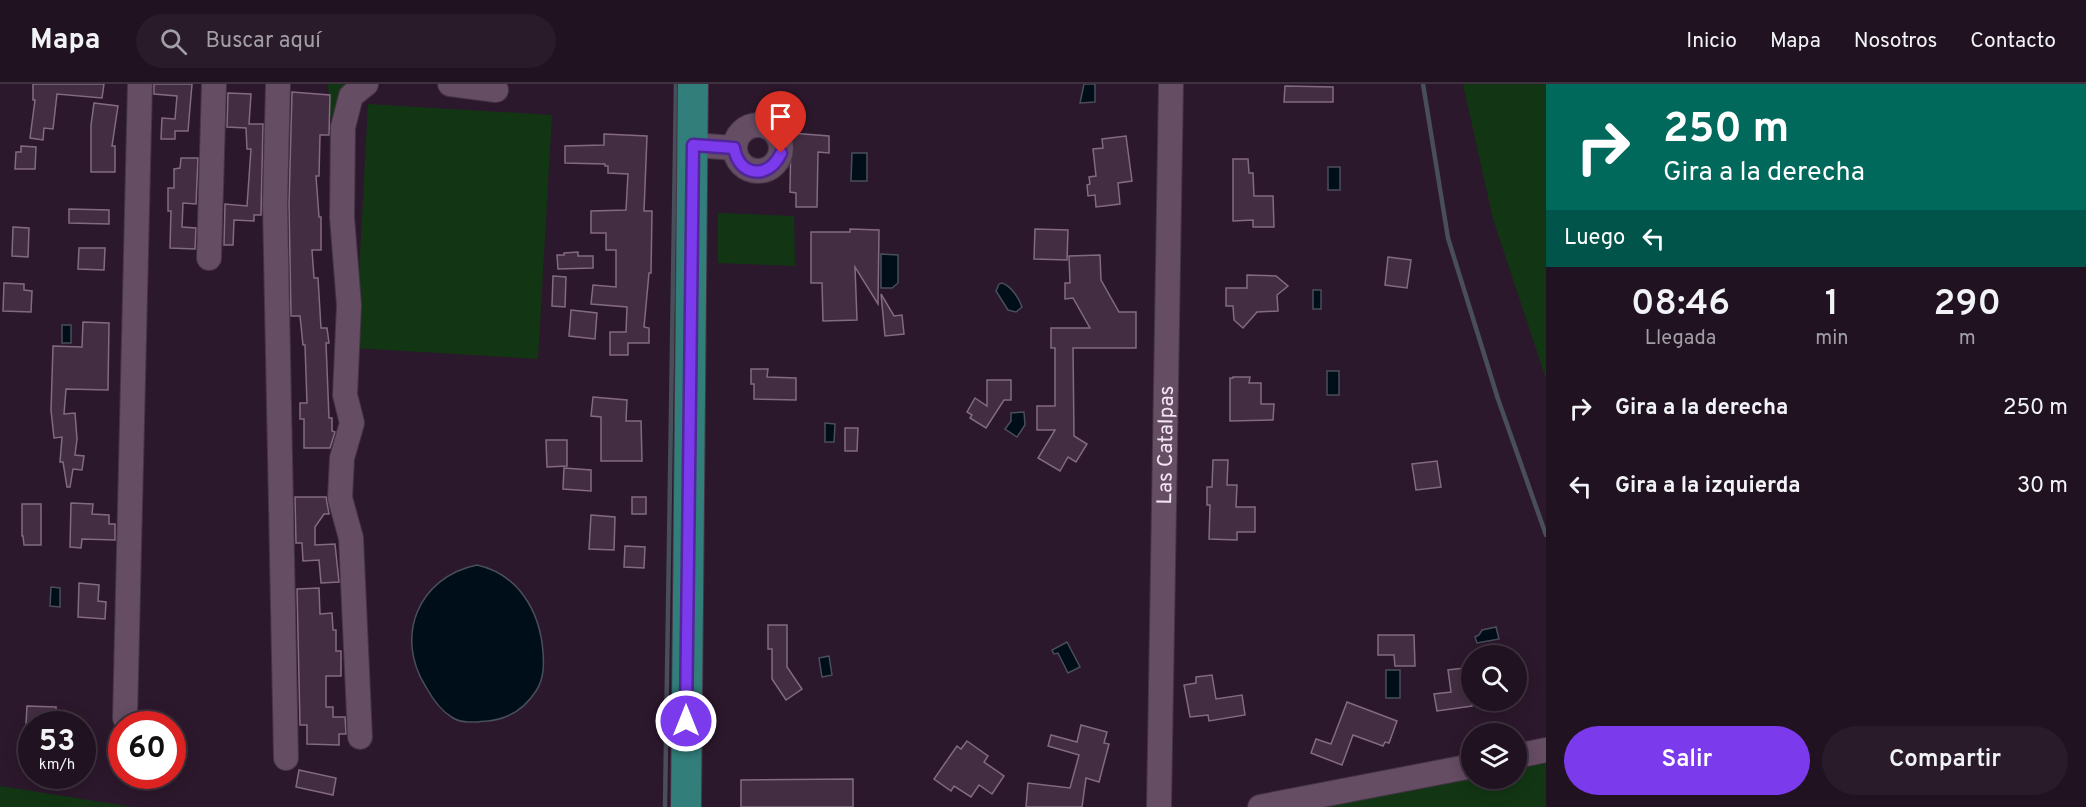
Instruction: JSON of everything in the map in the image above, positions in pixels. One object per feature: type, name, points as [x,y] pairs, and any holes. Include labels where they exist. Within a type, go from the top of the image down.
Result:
[{"type":"main road","points":[[686,807],[693,84]]},
{"type":"street","points":[[125,711],[140,84]]},
{"type":"street","points":[[209,258],[214,84]]},
{"type":"street","points":[[278,84],[275,216],[286,758]]},
{"type":"street","points":[[360,737],[351,538],[340,498],[342,458],[352,423],[345,395],[349,305],[342,217],[343,127],[351,96],[366,84]]},
{"type":"street","points":[[450,84],[496,90]]},
{"type":"street","name":"Las Catalpas","points":[[1159,807],[1170,84]]},
{"type":"street","points":[[693,145],[734,148]]},
{"type":"street","points":[[1527,754],[1546,750]]},
{"type":"street","points":[[1260,807],[1461,768]]},
{"type":"green space","points":[[328,84],[350,84],[342,116],[330,117]]},
{"type":"green space","points":[[1463,84],[1546,84],[1546,379],[1493,219]]},
{"type":"green space","points":[[368,104],[552,115],[538,359],[355,348]]},
{"type":"green space","points":[[718,213],[794,216],[795,266],[718,263]]},
{"type":"green space","points":[[1546,755],[1546,807],[1278,807],[1461,771],[1461,789],[1527,789],[1527,758]]},
{"type":"green space","points":[[0,786],[133,807],[0,807]]},
{"type":"water","points":[[1084,84],[1095,84],[1095,102],[1080,103]]},
{"type":"water","points":[[852,153],[867,153],[867,181],[851,181]]},
{"type":"water","points":[[1328,167],[1340,167],[1340,190],[1328,190]]},
{"type":"water","points":[[881,254],[898,255],[898,283],[892,288],[881,288]]},
{"type":"water","points":[[1002,283],[1017,296],[1021,304],[1022,307],[1016,312],[1008,310],[996,291]]},
{"type":"water","points":[[1313,290],[1321,290],[1321,309],[1313,309]]},
{"type":"water","points":[[62,325],[71,325],[71,343],[62,343]]},
{"type":"water","points":[[1327,371],[1339,371],[1339,395],[1327,395]]},
{"type":"water","points":[[1024,412],[1025,425],[1017,437],[1005,429],[1011,421],[1011,413]]},
{"type":"water","points":[[825,423],[835,424],[834,442],[825,442]]},
{"type":"water","points":[[477,565],[504,577],[524,596],[537,622],[543,652],[543,667],[539,686],[522,707],[503,718],[470,722],[457,720],[449,715],[431,696],[417,668],[412,649],[417,612],[426,596],[440,582],[457,572]]},
{"type":"water","points":[[51,587],[60,588],[60,607],[50,606]]},
{"type":"water","points":[[1496,627],[1499,639],[1477,643],[1475,637],[1482,630]]},
{"type":"water","points":[[1067,642],[1080,667],[1068,673],[1058,653],[1054,654],[1052,650]]},
{"type":"water","points":[[829,656],[832,675],[822,677],[819,658]]},
{"type":"water","points":[[1386,670],[1400,670],[1400,698],[1386,698]]},
{"type":"building","points":[[33,84],[104,84],[102,98],[57,94],[53,129],[44,128],[43,140],[30,138],[35,100],[33,100]]},
{"type":"building","points":[[154,84],[192,84],[188,131],[175,131],[175,139],[161,139],[162,118],[175,119],[177,96],[154,94]]},
{"type":"building","points":[[1285,86],[1333,87],[1333,102],[1284,102]]},
{"type":"building","points":[[292,92],[330,95],[329,135],[320,135],[319,176],[316,176],[319,217],[321,217],[321,250],[312,250],[314,278],[318,278],[321,328],[327,328],[329,343],[326,343],[329,418],[332,418],[332,431],[335,432],[330,448],[304,448],[304,419],[300,419],[300,403],[307,403],[305,345],[303,345],[300,316],[291,316],[289,204]]},
{"type":"building","points":[[228,93],[251,94],[249,124],[263,124],[261,215],[254,215],[254,221],[234,220],[233,245],[224,245],[225,204],[247,206],[251,149],[247,149],[246,128],[227,127]]},
{"type":"building","points":[[94,103],[118,106],[112,146],[115,146],[115,172],[91,172],[91,125]]},
{"type":"building","points":[[791,133],[829,136],[829,153],[818,152],[817,207],[796,207],[796,193],[790,192]]},
{"type":"building","points":[[604,134],[647,136],[644,211],[652,211],[651,273],[649,273],[644,327],[649,328],[649,343],[628,343],[628,355],[610,355],[610,332],[626,332],[627,307],[591,304],[593,285],[616,287],[616,250],[606,250],[606,233],[591,233],[591,211],[626,210],[628,174],[608,173],[608,166],[605,164],[565,163],[565,146],[604,145]]},
{"type":"building","points":[[1126,136],[1132,181],[1118,183],[1120,204],[1096,207],[1095,195],[1088,196],[1087,185],[1090,184],[1089,177],[1096,176],[1093,149],[1103,148],[1102,139]]},
{"type":"building","points":[[21,146],[36,147],[35,169],[15,169],[16,152],[21,152]]},
{"type":"building","points":[[181,158],[198,158],[196,204],[183,203],[182,227],[196,228],[195,249],[170,248],[171,211],[168,211],[168,188],[174,188],[174,169],[180,168]]},
{"type":"building","points":[[1233,159],[1248,159],[1249,173],[1253,173],[1254,196],[1273,196],[1274,227],[1253,227],[1253,220],[1233,221]]},
{"type":"building","points":[[69,209],[109,210],[109,224],[69,223]]},
{"type":"building","points":[[13,227],[29,228],[28,257],[12,256]]},
{"type":"building","points":[[850,229],[879,230],[878,304],[855,267],[857,320],[823,321],[822,283],[811,283],[811,232],[850,232]]},
{"type":"building","points":[[1035,229],[1068,230],[1067,260],[1034,259]]},
{"type":"building","points":[[79,248],[105,248],[104,270],[78,269]]},
{"type":"building","points":[[578,252],[578,256],[593,256],[593,268],[558,269],[557,255]]},
{"type":"building","points":[[1100,255],[1101,280],[1119,312],[1136,312],[1136,348],[1073,348],[1074,436],[1087,444],[1076,462],[1068,457],[1060,471],[1038,458],[1055,430],[1037,430],[1037,406],[1055,406],[1055,348],[1051,348],[1051,328],[1090,328],[1073,298],[1065,299],[1065,283],[1070,283],[1069,256]]},
{"type":"building","points":[[1388,257],[1411,260],[1407,288],[1385,285]]},
{"type":"building","points":[[1247,275],[1276,276],[1288,286],[1277,295],[1278,311],[1257,312],[1243,328],[1234,320],[1233,306],[1226,306],[1226,288],[1247,288]]},
{"type":"building","points":[[553,276],[566,277],[565,307],[552,306]]},
{"type":"building","points":[[4,283],[24,284],[24,290],[32,291],[31,312],[3,311]]},
{"type":"building","points":[[881,294],[894,316],[902,315],[904,334],[885,336]]},
{"type":"building","points":[[571,310],[597,313],[595,339],[569,336]]},
{"type":"building","points":[[83,322],[109,323],[108,390],[66,389],[64,414],[75,413],[77,439],[75,455],[84,456],[82,470],[73,469],[70,487],[67,487],[63,462],[60,462],[62,437],[54,438],[51,410],[53,346],[82,347]]},
{"type":"building","points":[[751,369],[768,369],[767,377],[796,378],[796,400],[754,399]]},
{"type":"building","points":[[1250,377],[1249,383],[1261,383],[1261,404],[1274,404],[1273,420],[1230,421],[1230,378]]},
{"type":"building","points":[[987,380],[1011,380],[1011,400],[1004,400],[986,428],[970,418],[972,415],[967,412],[975,398],[987,406]]},
{"type":"building","points":[[593,397],[627,400],[626,421],[641,421],[642,461],[601,461],[601,417],[591,416]]},
{"type":"building","points":[[845,428],[858,428],[857,451],[845,451]]},
{"type":"building","points":[[546,440],[567,440],[567,466],[547,467]]},
{"type":"building","points":[[1213,460],[1228,460],[1227,485],[1237,485],[1236,507],[1255,507],[1255,532],[1237,532],[1237,540],[1209,539],[1210,505],[1207,505],[1207,487],[1212,487]]},
{"type":"building","points":[[1437,461],[1441,487],[1416,490],[1412,464]]},
{"type":"building","points":[[564,468],[591,470],[591,491],[563,489]]},
{"type":"building","points":[[295,497],[326,497],[329,514],[324,514],[315,527],[315,545],[335,544],[339,582],[321,583],[319,560],[303,561],[302,543],[296,543]]},
{"type":"building","points":[[632,497],[646,497],[646,514],[632,514]]},
{"type":"building","points":[[71,503],[93,504],[92,514],[109,515],[109,524],[115,524],[115,540],[82,539],[81,548],[70,547]]},
{"type":"building","points":[[22,504],[41,504],[41,545],[24,545]]},
{"type":"building","points":[[591,515],[615,517],[614,550],[589,549]]},
{"type":"building","points":[[625,546],[645,547],[644,568],[624,567]]},
{"type":"building","points":[[79,583],[99,585],[98,601],[106,602],[105,619],[78,617]]},
{"type":"building","points":[[319,588],[320,614],[332,613],[333,630],[336,630],[336,651],[341,651],[341,676],[326,676],[326,707],[333,707],[333,717],[345,717],[346,734],[339,734],[339,745],[307,744],[307,725],[300,725],[297,589]]},
{"type":"building","points":[[768,625],[787,625],[787,667],[802,689],[786,700],[772,679],[772,649],[768,649]]},
{"type":"building","points":[[1378,635],[1414,635],[1415,666],[1395,666],[1394,655],[1378,655]]},
{"type":"building","points":[[1461,668],[1461,708],[1437,711],[1434,694],[1451,692],[1448,670]]},
{"type":"building","points":[[1212,675],[1216,699],[1242,695],[1245,715],[1209,721],[1208,715],[1190,717],[1184,685],[1196,683],[1196,677]]},
{"type":"building","points":[[1347,702],[1397,721],[1389,743],[1385,742],[1383,746],[1353,735],[1342,765],[1311,753],[1316,739],[1331,744]]},
{"type":"building","points":[[27,706],[56,707],[56,711],[27,711]]},
{"type":"building","points":[[1081,725],[1107,732],[1104,743],[1109,744],[1099,782],[1086,778],[1082,807],[1026,807],[1028,783],[1070,788],[1079,755],[1048,746],[1051,735],[1077,742]]},
{"type":"building","points":[[967,741],[988,756],[984,762],[1004,776],[992,794],[979,785],[971,797],[954,786],[951,791],[934,779],[957,746],[961,749]]},
{"type":"building","points":[[299,770],[336,778],[333,795],[296,787]]},
{"type":"building","points":[[853,779],[853,807],[741,807],[741,780]]},
{"type":"waterway","points":[[665,807],[676,84]]},
{"type":"waterway","points":[[1423,84],[1448,238],[1498,399],[1546,535]]},
{"type":"route","points":[[686,721],[693,145],[734,148],[735,156],[740,164],[757,172],[772,167],[777,163],[781,153]]}]
